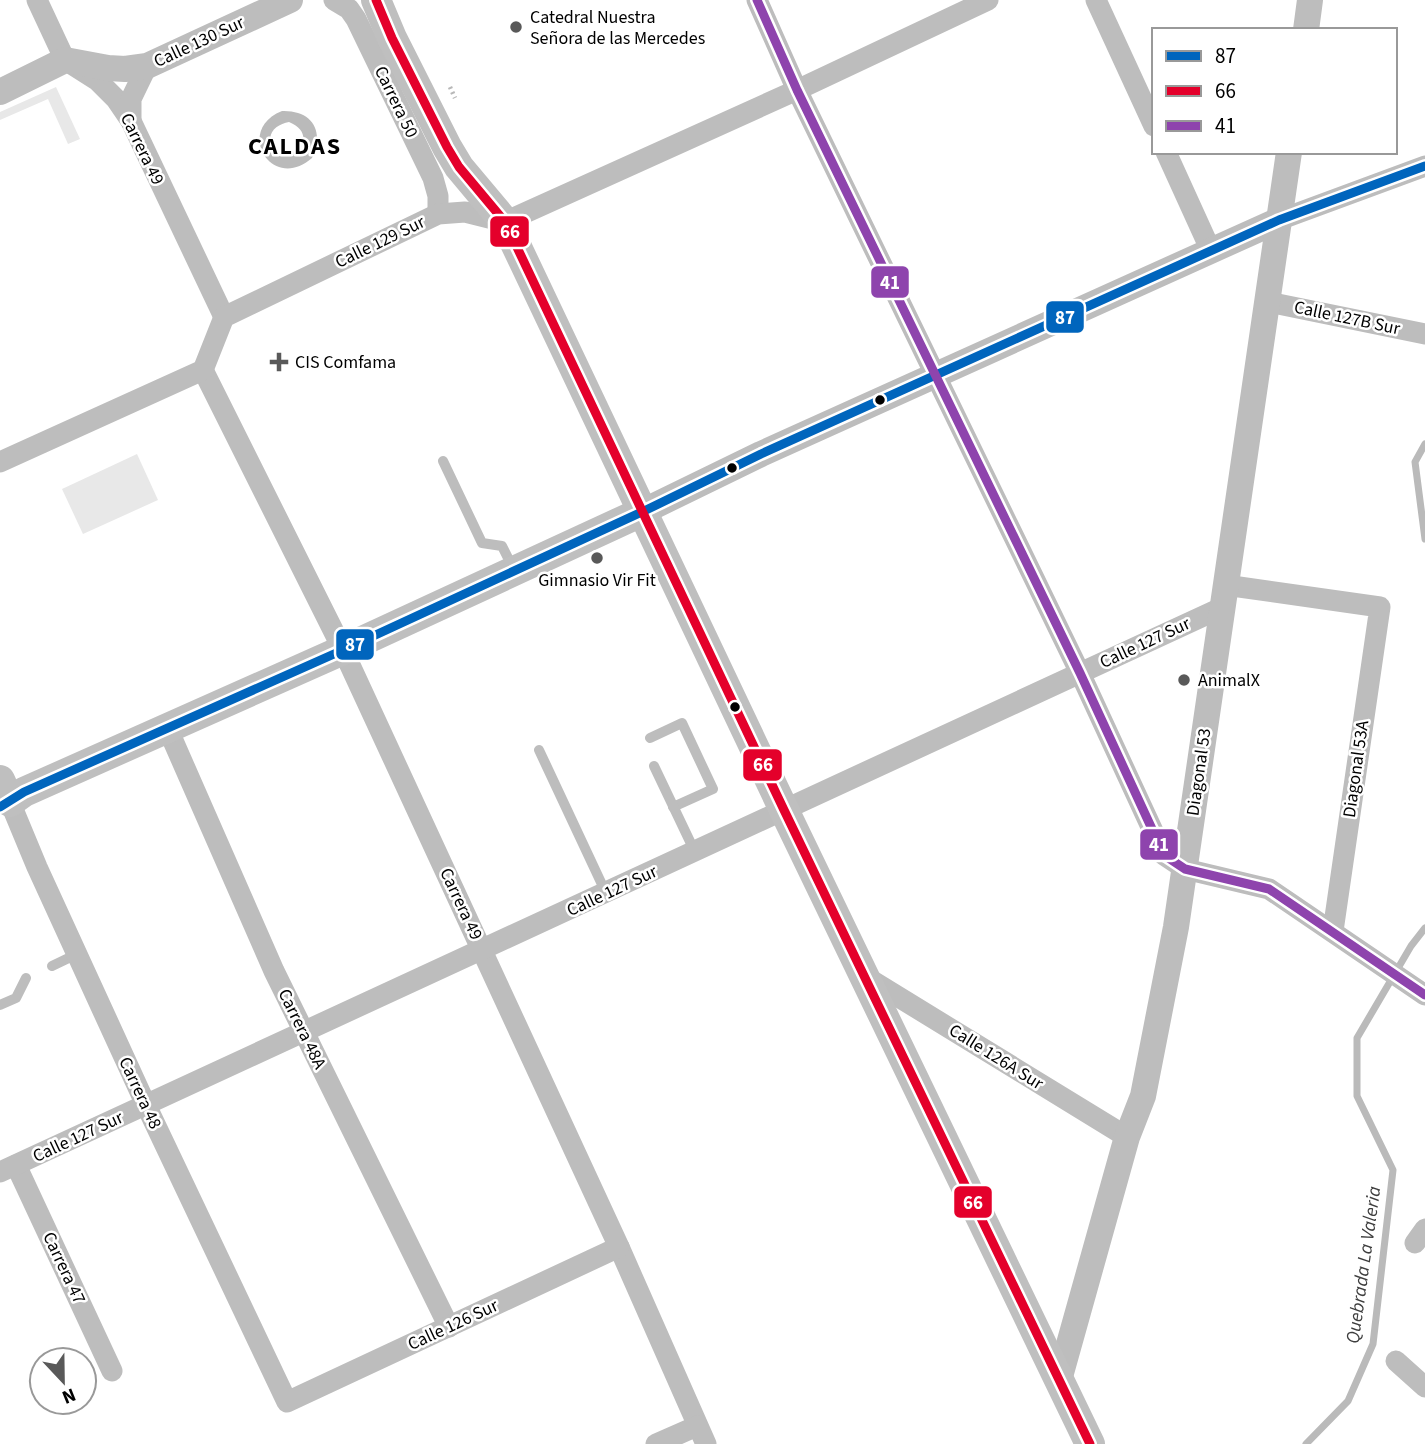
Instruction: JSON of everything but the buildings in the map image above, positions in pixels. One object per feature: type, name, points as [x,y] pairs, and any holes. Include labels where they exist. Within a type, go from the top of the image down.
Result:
[{"type":"main road","name":"Carrera 50","points":[[376,0],[447,147],[459,167],[505,222],[784,810],[1090,1444]]},
{"type":"main road","points":[[3,796],[24,792],[343,650],[644,511]]},
{"type":"street","points":[[0,92],[65,60],[37,0]]},
{"type":"street","name":"Calle 130 Sur","points":[[65,60],[108,68],[147,66],[290,0]]},
{"type":"street","name":"Carrera 50","points":[[334,0],[349,9],[364,35],[433,178],[438,196],[438,214]]},
{"type":"street","points":[[757,0],[797,90],[1080,673],[1164,855],[1185,869],[1269,889],[1417,989]]},
{"type":"street","points":[[1096,0],[1152,122]]},
{"type":"street","points":[[1306,28],[1310,0]]},
{"type":"street","points":[[505,222],[797,90],[984,1]]},
{"type":"street","name":"Carrera 49","points":[[65,60],[98,81],[131,121],[224,317]]},
{"type":"street","name":"Calle 130 Sur","points":[[131,121],[131,99],[147,66]]},
{"type":"street","points":[[1167,154],[1211,251]]},
{"type":"street","name":"Diagonal 53","points":[[1059,1380],[1127,1137],[1143,1096],[1176,928],[1289,154]]},
{"type":"street","points":[[644,511],[761,454],[1279,220],[1425,166]]},
{"type":"street","name":"Calle 129 Sur","points":[[224,317],[438,214],[465,212],[505,222]]},
{"type":"street","name":"Calle 127B Sur","points":[[1268,302],[1425,334]]},
{"type":"street","points":[[0,462],[203,370],[224,317]]},
{"type":"street","name":"Carrera 49","points":[[203,370],[343,650],[619,1247],[701,1435]]},
{"type":"street","name":"Diagonal 53A","points":[[1224,596],[1380,607],[1333,931]]},
{"type":"street","name":"Calle 127 Sur","points":[[8,1169],[1080,673],[1224,596]]},
{"type":"street","name":"Carrera 48A","points":[[167,727],[274,971],[449,1327]]},
{"type":"street","name":"Carrera 48","points":[[3,796],[287,1402]]},
{"type":"street","name":"Calle 126A Sur","points":[[866,977],[1127,1137]]},
{"type":"street","name":"Carrera 47","points":[[8,1169],[112,1371]]},
{"type":"street","name":"Calle 126 Sur","points":[[287,1402],[619,1247]]},
{"type":"street","points":[[1396,1361],[1425,1387]]},
{"type":"street","points":[[656,1444],[701,1435]]},
{"type":"lane","points":[[443,461],[482,543],[502,546],[514,571]]},
{"type":"lane","points":[[650,738],[682,723],[713,789],[673,807]]},
{"type":"lane","points":[[539,750],[606,893]]},
{"type":"lane","points":[[654,766],[695,852]]},
{"type":"lane","points":[[52,966],[77,954]]},
{"type":"lane","points":[[0,1005],[16,998],[26,978]]},
{"type":"path","points":[[450,87],[455,98]]},
{"type":"shaded area","points":[[56,87],[80,139],[68,144],[48,99],[0,120],[0,112]]},
{"type":"shaded area","points":[[282,111],[308,118],[316,131],[317,139],[312,158],[297,167],[284,168],[272,164],[264,155],[260,143],[261,131],[268,120]],"holes":[[[289,122],[299,128],[303,136],[298,149],[292,153],[277,152],[271,140],[274,129]]]},
{"type":"shaded area","points":[[137,454],[158,500],[83,534],[62,489]]},
{"type":"waterway","name":"Quebrada La Valeria","points":[[1425,444],[1415,462],[1425,539]]},
{"type":"waterway","name":"Quebrada La Valeria","points":[[1306,1444],[1348,1401],[1373,1344],[1393,1170],[1357,1096],[1357,1038],[1411,946],[1425,928]]},
{"type":"transit line","name":"66","points":[[376,0],[392,38],[447,147],[459,167],[505,222],[784,810],[1090,1444]]},
{"type":"transit line","name":"41","points":[[757,0],[797,90],[1080,673],[1164,855],[1185,869],[1269,889],[1425,995]]},
{"type":"transit line","name":"87","points":[[0,807],[24,792],[343,650],[761,454],[1279,220],[1425,166]]},
{"type":"place","name":"Catedral Nuestra Señora de las Mercedes","points":[[516,27]]},
{"type":"place","name":"CIS Comfama","points":[[279,362]]},
{"type":"place","name":"Gimnasio Vir Fit","points":[[597,558]]},
{"type":"place","name":"AnimalX","points":[[1184,680]]},
{"type":"district","name":"CALDAS","points":[[295,146]]}]
